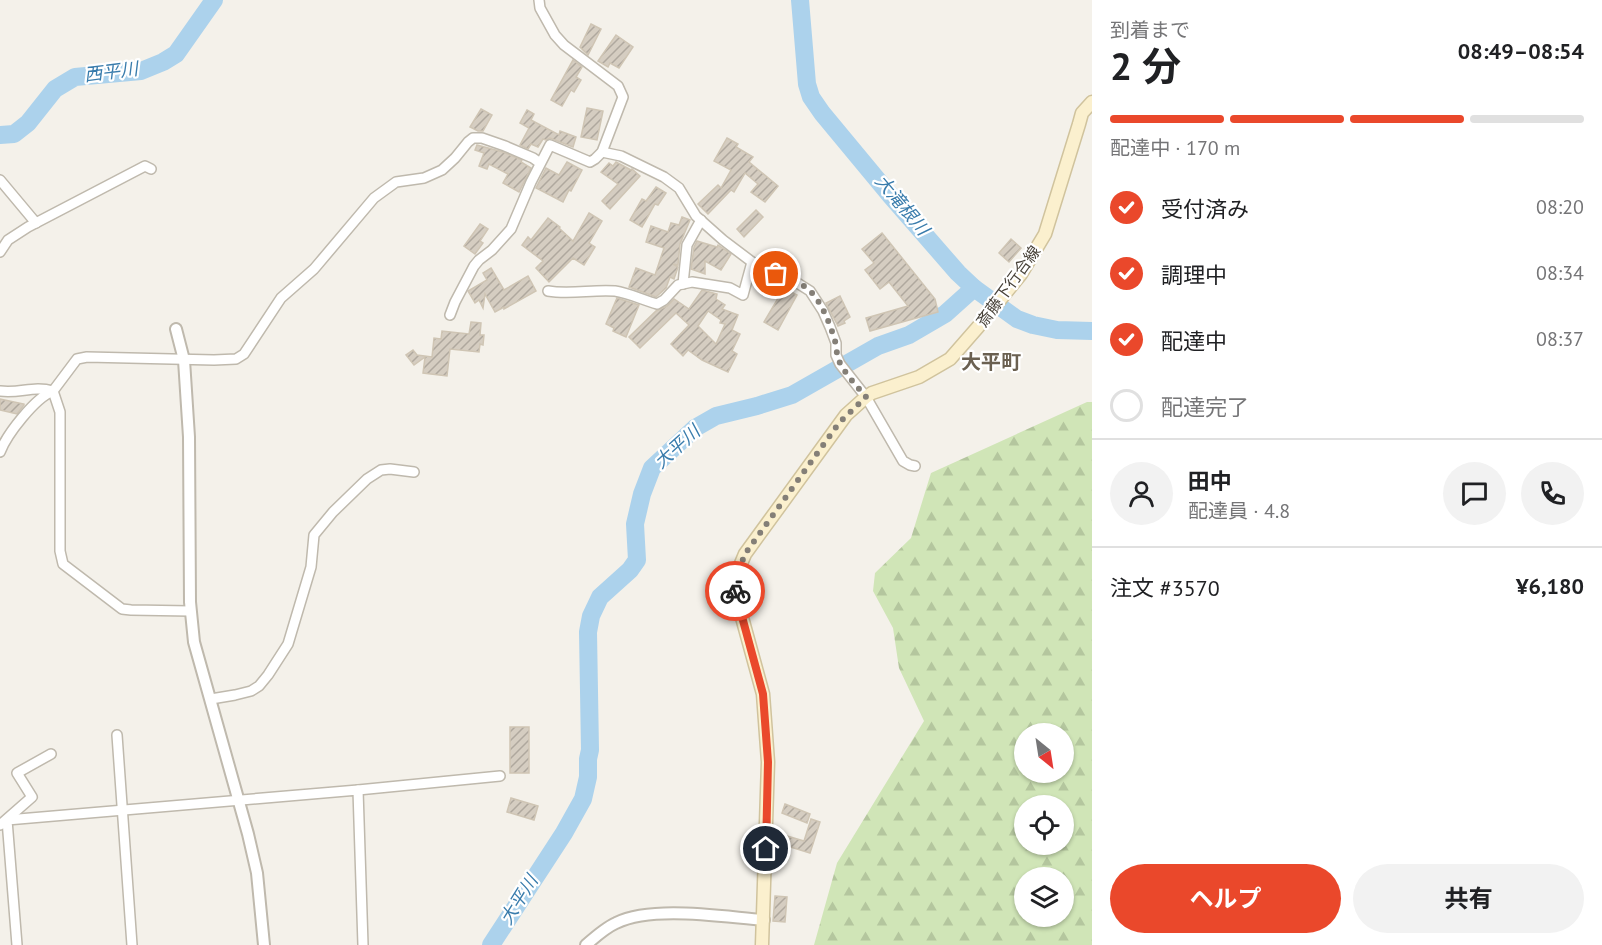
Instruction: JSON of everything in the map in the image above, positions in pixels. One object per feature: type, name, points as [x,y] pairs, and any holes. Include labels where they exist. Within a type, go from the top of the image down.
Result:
[{"type":"main road","name":"斎藤下行合線","points":[[762,945],[768,762],[766,725],[763,694],[735,592],[741,563],[839,423],[866,397],[884,388],[919,377],[950,359],[1018,278],[1045,234],[1078,124],[1082,114],[1092,102]]},
{"type":"street","points":[[450,315],[474,266],[511,229],[540,163],[550,146],[590,162],[595,159],[602,152],[623,97],[618,86],[564,45],[555,35],[540,8],[539,0]]},
{"type":"street","points":[[0,452],[35,404],[47,393],[53,391],[77,359],[81,357],[184,360],[236,359],[244,354],[281,298],[314,269],[374,198],[396,182],[424,178],[442,170],[474,138],[482,138],[505,146],[540,163]]},
{"type":"street","points":[[602,152],[621,156],[664,177],[679,188],[696,216],[752,262],[765,270],[791,279],[810,291],[830,327],[840,364],[866,397],[903,461],[915,466]]},
{"type":"street","points":[[0,252],[8,240],[36,223],[146,166],[151,169]]},
{"type":"street","points":[[0,180],[36,223]]},
{"type":"street","points":[[682,284],[687,244],[701,220]]},
{"type":"street","points":[[548,291],[560,293],[622,292],[657,304],[678,285],[700,283],[730,288],[743,295],[752,262]]},
{"type":"street","points":[[176,329],[184,360],[189,436],[190,611],[194,642],[239,799],[257,873],[264,945]]},
{"type":"street","points":[[0,391],[12,393],[42,388],[53,391]]},
{"type":"street","points":[[53,391],[60,412],[60,551],[63,564],[122,609],[190,611]]},
{"type":"street","points":[[211,699],[250,691],[259,686],[268,675],[288,644],[311,567],[314,536],[333,512],[381,470],[414,472]]},
{"type":"street","points":[[117,735],[132,945]]},
{"type":"street","points":[[3,822],[32,797],[17,772],[51,754]]},
{"type":"street","points":[[3,822],[500,776]]},
{"type":"street","points":[[358,790],[363,945]]},
{"type":"street","points":[[3,822],[17,945]]},
{"type":"street","points":[[586,945],[617,922],[641,916],[671,913],[764,920]]},
{"type":"green space","points":[[1087,402],[1092,402],[1092,945],[814,945],[837,863],[924,721],[899,668],[893,628],[873,591],[875,573],[911,538],[931,473]]},
{"type":"building","points":[[591,24],[601,29],[588,55],[580,47]]},
{"type":"building","points":[[616,35],[633,47],[619,68],[610,63],[608,67],[598,61]]},
{"type":"building","points":[[573,60],[582,67],[576,77],[581,80],[574,92],[571,90],[562,106],[551,100]]},
{"type":"building","points":[[587,108],[603,111],[597,140],[581,137]]},
{"type":"building","points":[[481,109],[492,115],[483,131],[478,131],[470,127]]},
{"type":"building","points":[[527,110],[534,114],[531,120],[559,135],[560,131],[576,137],[573,147],[550,138],[543,139],[538,147],[531,144],[528,149],[520,145],[529,128],[520,123]]},
{"type":"building","points":[[727,138],[738,144],[736,147],[753,157],[749,162],[778,186],[765,202],[751,192],[758,184],[745,173],[734,192],[731,190],[708,214],[698,204],[718,185],[721,188],[731,170],[714,161]]},
{"type":"building","points":[[477,145],[522,160],[521,162],[531,168],[519,192],[503,183],[508,174],[489,164],[487,169],[479,166],[484,153],[475,150]]},
{"type":"building","points":[[567,162],[582,170],[563,202],[536,188],[546,168],[559,175]]},
{"type":"building","points":[[616,162],[632,169],[640,176],[610,209],[602,201],[618,184],[601,172],[609,163],[613,166]]},
{"type":"building","points":[[656,187],[666,193],[658,205],[655,204],[642,227],[630,220],[642,199],[646,201]]},
{"type":"building","points":[[756,210],[763,217],[744,237],[737,229]]},
{"type":"building","points":[[589,213],[602,221],[589,243],[595,247],[584,265],[573,258],[549,282],[536,268],[543,261],[522,245],[528,237],[531,240],[548,218],[573,241]]},
{"type":"building","points":[[682,217],[690,220],[680,244],[678,265],[673,264],[678,267],[674,279],[670,277],[666,288],[656,297],[629,287],[636,268],[655,275],[664,248],[646,242],[651,226],[668,232],[671,223],[679,225]]},
{"type":"building","points":[[480,224],[488,229],[480,241],[483,243],[475,254],[464,246]]},
{"type":"building","points":[[882,233],[935,299],[938,312],[870,331],[866,318],[908,306],[889,282],[880,289],[865,270],[874,263],[862,249]]},
{"type":"building","points":[[1011,239],[1021,248],[1009,262],[999,253]]},
{"type":"building","points":[[697,241],[717,247],[718,245],[731,254],[721,270],[705,261],[705,274],[691,269]]},
{"type":"building","points":[[491,268],[504,290],[528,276],[536,291],[495,312],[485,294],[483,308],[479,300],[475,303],[468,291],[487,280],[483,273]]},
{"type":"building","points":[[784,288],[797,295],[778,330],[764,322]]},
{"type":"building","points":[[702,290],[717,294],[716,299],[725,305],[722,309],[738,315],[732,330],[740,334],[732,351],[737,354],[728,372],[702,360],[688,350],[683,356],[671,344],[689,325],[676,313],[640,348],[629,337],[656,311],[667,306],[674,299],[689,309]],"holes":[[[708,311],[721,320],[720,323],[725,324],[716,344],[698,326]]]},
{"type":"building","points":[[840,296],[850,317],[838,326],[826,303]]},
{"type":"building","points":[[617,298],[639,305],[626,337],[613,331],[614,328],[606,324]]},
{"type":"building","points":[[471,322],[481,323],[480,335],[484,335],[483,345],[480,344],[479,352],[450,349],[447,376],[423,373],[425,357],[414,365],[406,355],[413,350],[417,355],[432,357],[434,338],[441,339],[442,331],[469,334]]},
{"type":"building","points":[[0,399],[24,405],[17,414],[0,410]]},
{"type":"building","points":[[510,727],[529,727],[529,773],[510,773]]},
{"type":"building","points":[[511,798],[538,806],[534,820],[507,812]]},
{"type":"building","points":[[785,804],[810,814],[807,823],[782,813]]},
{"type":"building","points":[[811,819],[820,822],[810,853],[784,845],[787,836],[804,841]]},
{"type":"building","points":[[775,896],[787,897],[785,922],[773,921]]},
{"type":"waterway","name":"西平川","points":[[0,135],[14,134],[28,123],[55,89],[75,77],[141,71],[176,54],[214,0]]},
{"type":"waterway","name":"大滝根川","points":[[800,0],[807,84],[811,97],[890,195],[958,273],[974,288],[1017,319],[1057,330],[1092,331]]},
{"type":"waterway","name":"大平川","points":[[491,945],[564,833],[583,799],[588,777],[590,750],[588,632],[591,616],[600,597],[630,570],[637,560],[635,524],[642,494],[652,468],[695,428],[716,416],[792,395],[878,346],[909,335],[945,314],[974,288]]},
{"type":"way so far","points":[[735,591],[736,578],[745,554],[839,423],[866,397],[840,364],[836,355],[836,343],[816,299],[801,285],[776,274]]},
{"type":"district","name":"大平町","points":[[991,362]]},
{"type":"route","points":[[735,591],[763,694],[768,762],[766,849]]}]
